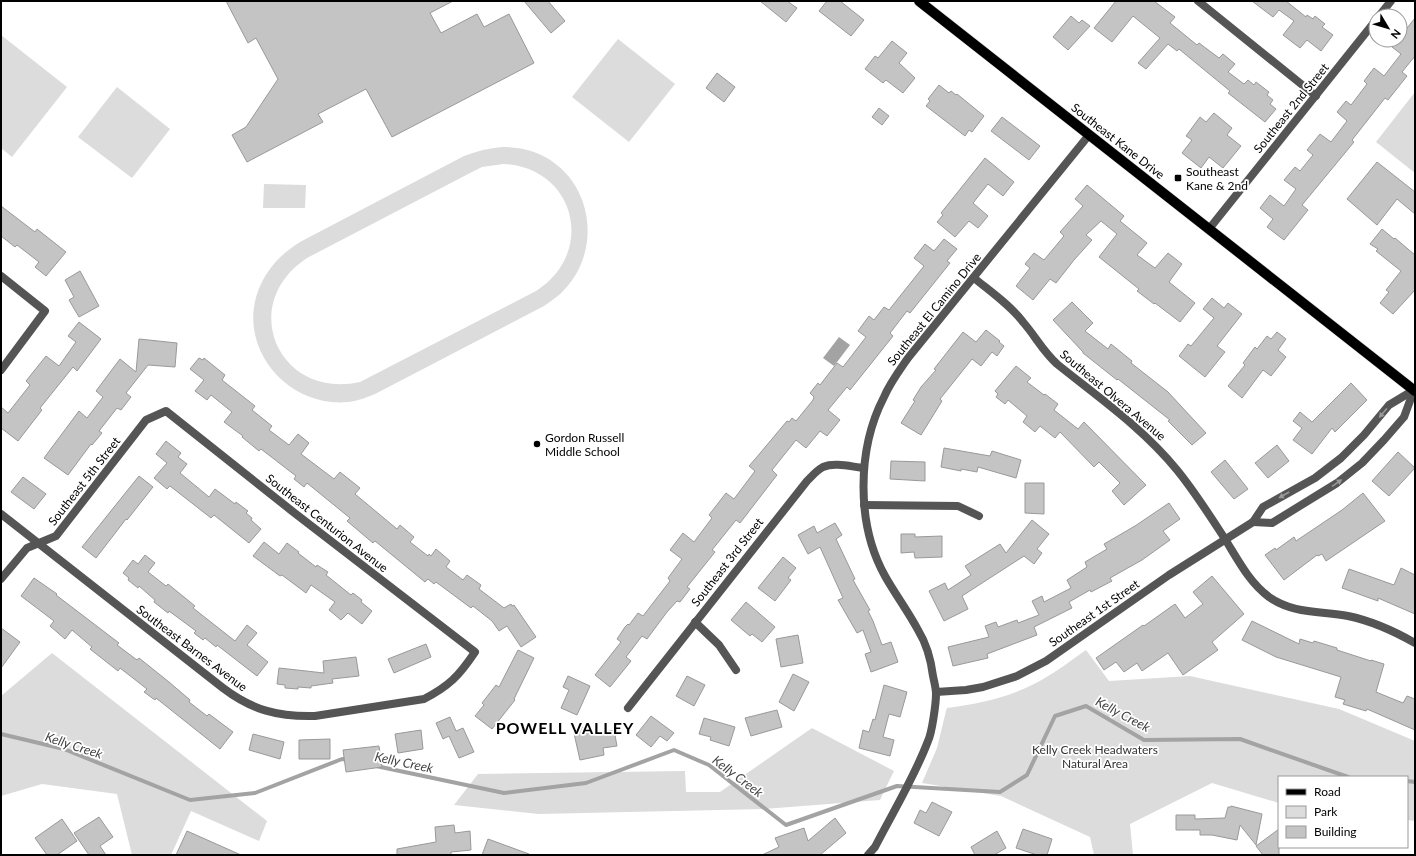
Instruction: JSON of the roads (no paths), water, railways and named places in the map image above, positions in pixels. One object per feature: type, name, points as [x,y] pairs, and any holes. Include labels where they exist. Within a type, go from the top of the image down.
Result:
[{"type":"main road","name":"Southeast Kane Drive","points":[[919,1],[1414,390]]},
{"type":"street","points":[[1198,1],[1316,96]]},
{"type":"street","name":"Southeast 2nd Street","points":[[1209,229],[1368,30]]},
{"type":"street","name":"Southeast El Camino Drive","points":[[868,855],[875,847],[929,740],[936,692],[931,661],[919,631],[884,575],[875,552],[869,530],[864,505],[864,468],[871,430],[883,397],[894,377],[908,358],[1089,135]]},
{"type":"street","points":[[1,276],[45,311],[1,370]]},
{"type":"street","name":"Southeast Olvera Avenue","points":[[974,278],[1013,310],[1024,322],[1044,352],[1057,364],[1152,441],[1177,469],[1195,493],[1248,576],[1258,588],[1284,605],[1299,610],[1332,613],[1366,621],[1399,634],[1415,643]]},
{"type":"street","points":[[1253,522],[1272,523],[1337,483],[1362,463],[1404,417],[1414,390]]},
{"type":"street","name":"Southeast 1st Street","points":[[936,692],[983,687],[1017,676],[1046,661],[1169,575],[1253,522],[1263,507],[1315,478],[1341,458],[1364,435],[1389,405],[1414,390]]},
{"type":"street","name":"Southeast 5th Street","points":[[1,579],[27,548],[56,536],[146,420],[166,411]]},
{"type":"street","name":"Southeast Centurion Avenue","points":[[166,411],[292,511],[475,652]]},
{"type":"street","name":"Southeast 3rd Street","points":[[628,708],[806,481],[816,471],[824,466],[834,465],[864,468]]},
{"type":"street","points":[[864,505],[958,506],[979,516]]},
{"type":"street","name":"Southeast Barnes Avenue","points":[[1,514],[37,544],[231,695],[250,706],[265,711],[297,716],[315,716],[424,699],[438,692],[451,682],[462,671],[475,652]]},
{"type":"street","points":[[695,622],[719,645],[736,670]]},
{"type":"waterway","name":"Kelly Creek","points":[[376,766],[504,793],[586,783],[674,750],[709,765],[786,825],[897,786],[1000,792],[1027,775],[1055,716],[1086,706],[1144,740],[1240,739],[1345,776]]},
{"type":"waterway","name":"Kelly Creek","points":[[1,734],[64,749],[190,800],[255,793],[342,759],[348,760]]},
{"type":"waterway","name":"Kelly Creek","points":[[1408,781],[1415,782]]},
{"type":"place","name":"Southeast Kane & 2nd","points":[[1178,178]]},
{"type":"place","name":"Gordon Russell Middle School","points":[[537,444]]},
{"type":"district","name":"POWELL VALLEY","points":[[565,727]]},
{"type":"park label","name":"Kelly Creek Headwaters Natural Area","points":[[1095,756]]}]
